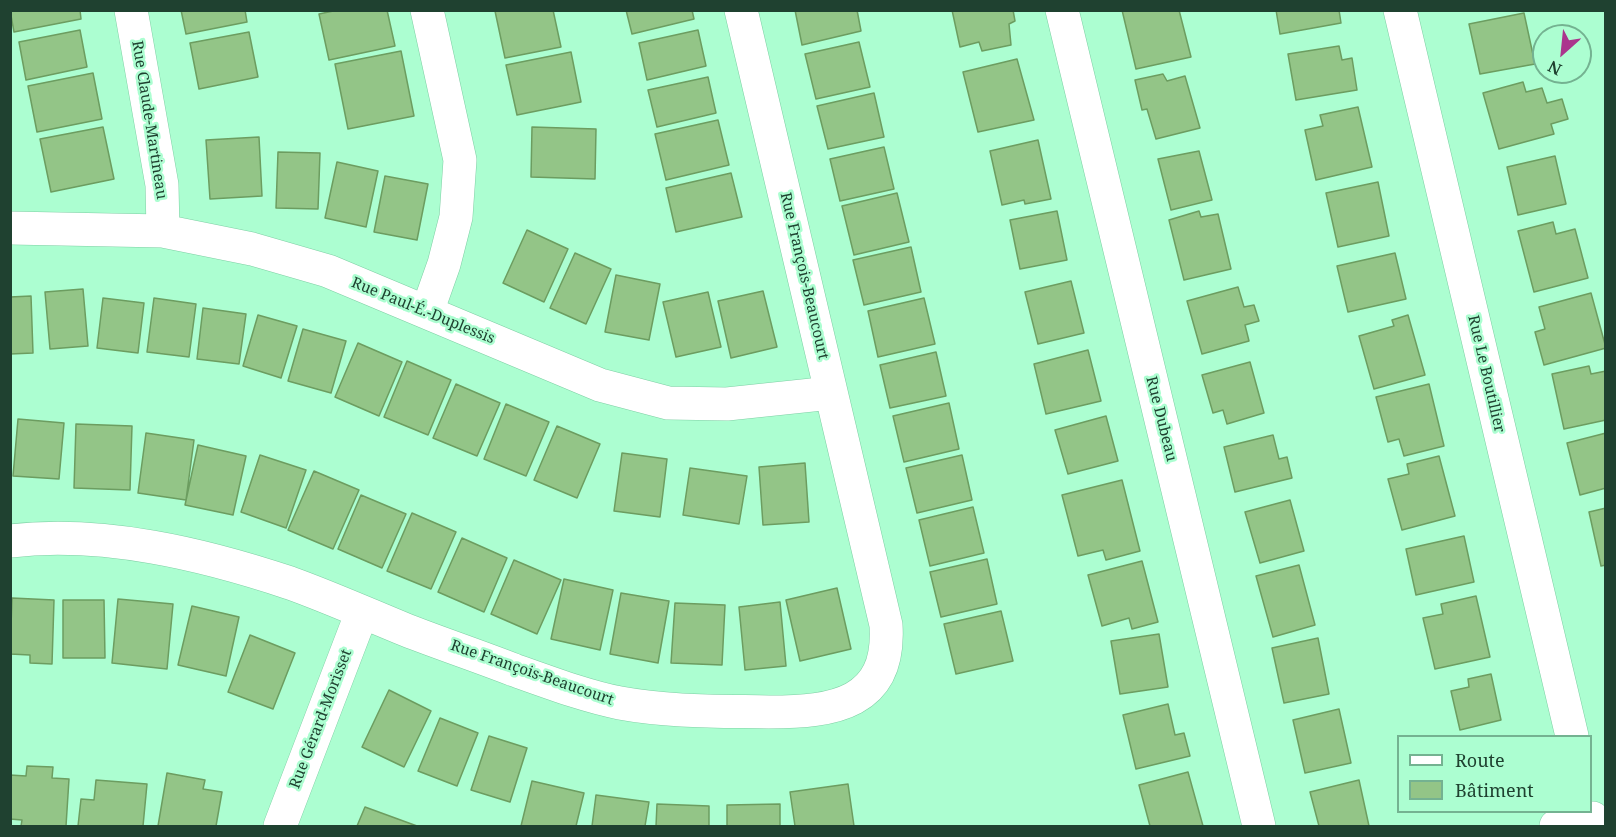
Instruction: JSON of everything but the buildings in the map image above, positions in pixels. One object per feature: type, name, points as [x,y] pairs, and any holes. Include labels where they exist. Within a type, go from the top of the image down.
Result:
[{"type":"street","name":"Rue Claude-Martineau","points":[[131,10],[162,185],[164,231]]},
{"type":"street","points":[[427,312],[444,264],[456,217],[460,160],[428,10]]},
{"type":"street","name":"Rue François-Beaucourt","points":[[10,541],[93,540],[151,548],[290,583],[542,680],[619,703],[699,711],[784,712],[828,707],[859,697],[870,688],[884,665],[887,652],[886,625],[741,10]]},
{"type":"street","name":"Rue Dubeau","points":[[1062,10],[1259,826]]},
{"type":"street","name":"Rue Le Boutillier","points":[[1400,10],[1572,735]]},
{"type":"street","name":"Rue Paul-É.-Duplessis","points":[[10,228],[164,231],[252,249],[328,272],[600,385],[659,401],[727,404],[831,393]]},
{"type":"street","name":"Rue Gérard-Morisset","points":[[280,826],[362,612]]},
{"type":"street","points":[[1556,826],[1593,818]]}]
